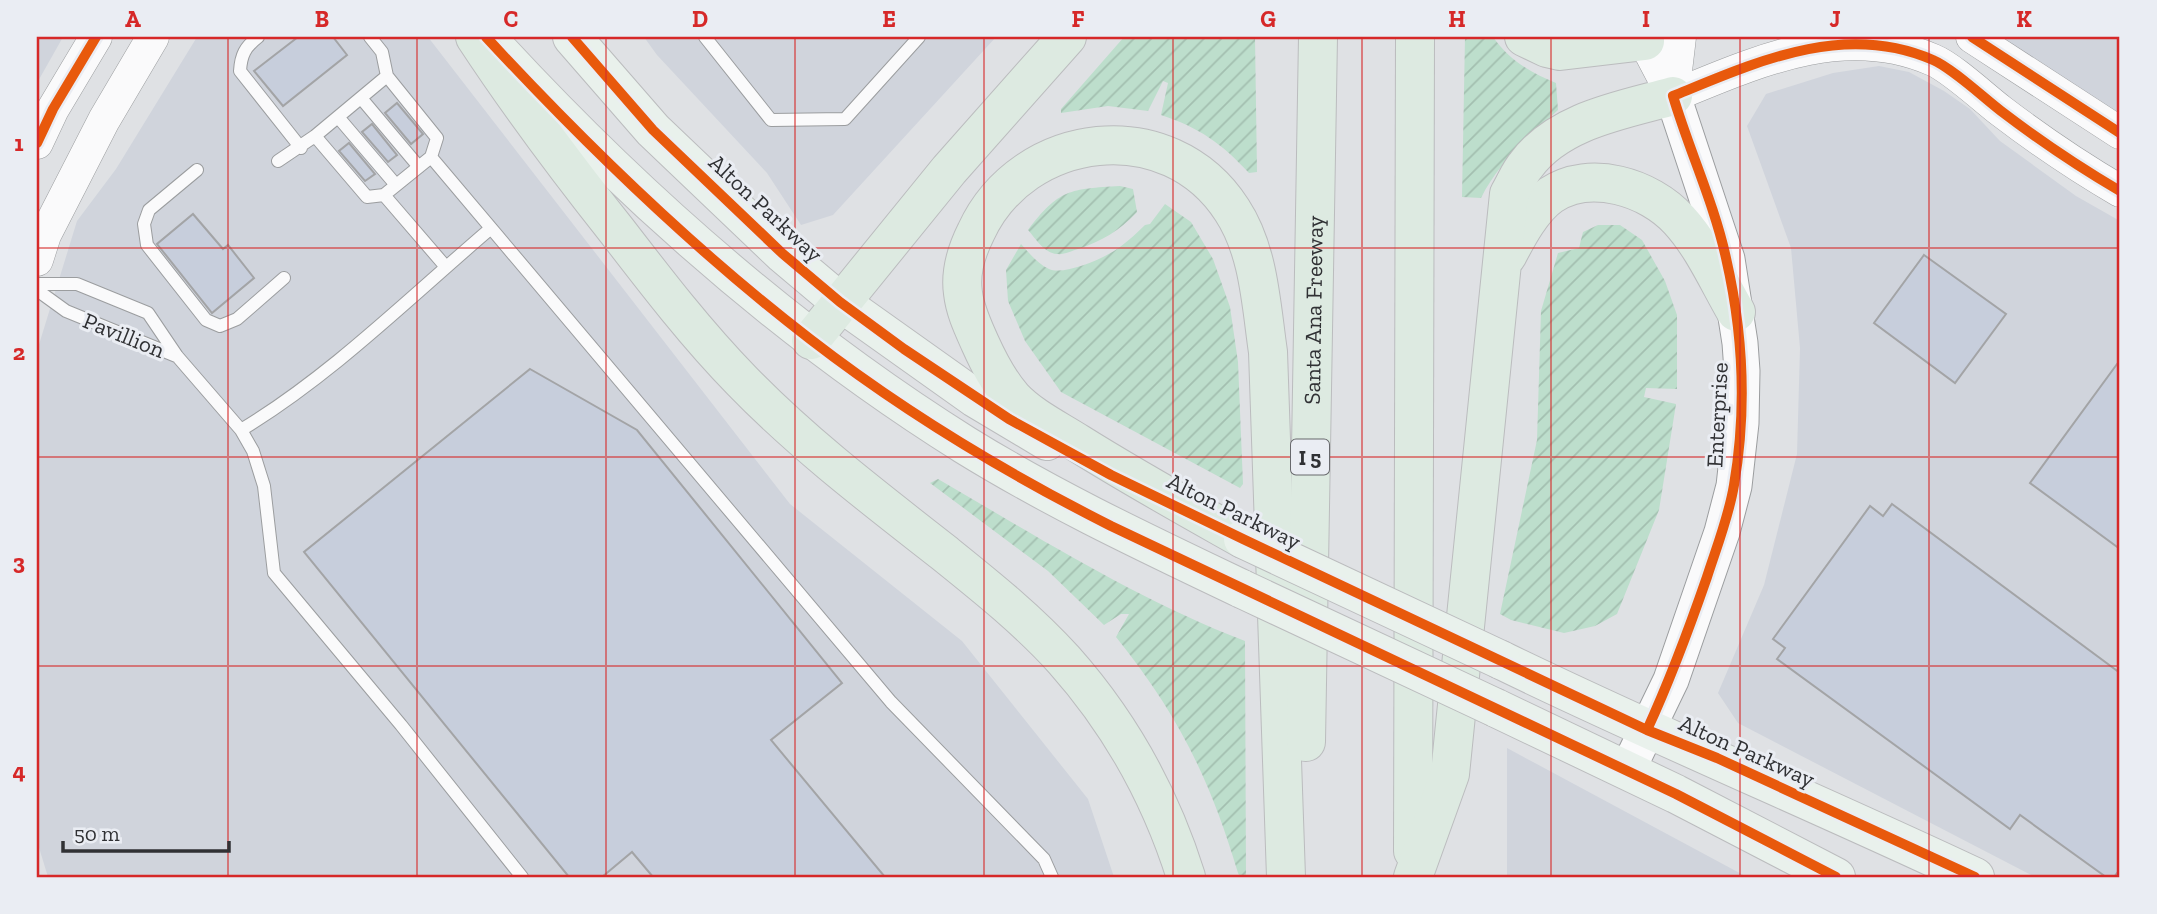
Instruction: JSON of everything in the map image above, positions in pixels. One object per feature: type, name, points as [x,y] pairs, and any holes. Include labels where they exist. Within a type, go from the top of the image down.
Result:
[{"type":"highway","points":[[475,37],[520,105],[574,177],[663,290],[743,382],[842,471],[1004,603],[1048,643],[1075,673],[1123,736],[1168,824],[1186,877]]},
{"type":"highway","points":[[811,340],[949,170],[1067,37]]},
{"type":"highway","name":"Santa Ana Freeway","points":[[1304,877],[1318,37]]},
{"type":"highway","points":[[1413,877],[1415,37]]},
{"type":"highway","points":[[1524,37],[1560,51],[1661,38]]},
{"type":"highway","points":[[1413,877],[1450,774],[1478,521],[1509,194],[1526,164],[1554,138],[1589,119],[1673,96]]},
{"type":"highway","points":[[1243,539],[1116,467],[1028,412],[1013,397],[989,363],[969,319],[963,292],[966,256],[990,206],[1027,170],[1048,158],[1093,145],[1119,144],[1149,150],[1170,158],[1190,168],[1221,196],[1232,210],[1246,238],[1259,283],[1268,352],[1286,877]]},
{"type":"highway","points":[[1500,267],[1524,225],[1550,196],[1572,186],[1597,183],[1626,187],[1653,199],[1678,219],[1698,245],[1736,312]]},
{"type":"main road","points":[[486,37],[539,94],[645,197],[741,282],[811,340],[923,418],[1024,480],[1111,526],[1627,771],[1836,877]]},
{"type":"main road","name":"Alton Parkway","points":[[572,37],[653,130],[783,254],[840,302],[975,398],[1045,440],[1243,539],[1647,730],[1717,758],[1975,877]]},
{"type":"main road","name":"Enterprise","points":[[1627,771],[1671,680],[1722,532],[1734,486],[1742,397],[1741,352],[1736,312],[1721,239],[1673,96]]},
{"type":"street","points":[[37,143],[53,109],[96,37]]},
{"type":"street","points":[[37,260],[45,235],[104,120],[153,37]]},
{"type":"street","points":[[1972,37],[2120,133]]},
{"type":"street","points":[[1661,38],[1673,96],[1735,71],[1806,48],[1832,44],[1885,46],[1936,61],[2026,130],[2120,191]]},
{"type":"lane","points":[[258,37],[241,55],[240,71],[301,148]]},
{"type":"lane","points":[[315,136],[367,197],[384,195],[431,157],[437,138],[387,76],[382,52],[370,37]]},
{"type":"lane","points":[[705,37],[771,120],[845,119],[919,37]]},
{"type":"lane","points":[[278,162],[301,148],[387,76]]},
{"type":"lane","points":[[360,98],[419,167]]},
{"type":"lane","points":[[338,117],[396,185]]},
{"type":"lane","points":[[431,157],[891,702],[1044,859],[1052,877]]},
{"type":"lane","points":[[197,170],[149,210],[144,224],[147,245],[206,320],[220,326],[237,319],[284,278]]},
{"type":"lane","points":[[384,195],[446,267]]},
{"type":"lane","points":[[241,430],[297,393],[398,311],[490,229]]},
{"type":"lane","name":"Pavillion","points":[[37,284],[77,284],[148,313],[177,356]]},
{"type":"lane","name":"Pavillion","points":[[37,290],[66,311],[177,356]]},
{"type":"lane","points":[[177,356],[241,430],[253,451],[264,486],[274,573],[401,725],[522,877]]},
{"type":"shaded area","points":[[37,37],[63,37],[37,83]]},
{"type":"shaded area","points":[[197,37],[428,37],[790,504],[962,641],[1088,799],[1114,877],[48,877],[37,841],[37,351],[77,221],[116,169]]},
{"type":"shaded area","points":[[644,37],[996,37],[833,215],[801,225],[767,173],[657,55]]},
{"type":"shaded area","points":[[1972,37],[2120,37],[2120,132]]},
{"type":"shaded area","points":[[1879,66],[1909,72],[1944,91],[1970,109],[2000,141],[2076,196],[2120,221],[2120,877],[2035,877],[1738,723],[1718,693],[1764,585],[1797,454],[1800,348],[1791,248],[1747,126],[1766,94],[1833,73]]},
{"type":"shaded area","points":[[1507,748],[1747,877],[1507,877]]},
{"type":"green space","points":[[1124,37],[1255,37],[1257,172],[1249,173],[1229,153],[1199,131],[1161,115],[1168,83],[1163,81],[1148,111],[1108,106],[1061,113],[1061,109]]},
{"type":"green space","points":[[1465,37],[1493,37],[1521,64],[1556,83],[1558,110],[1506,161],[1481,198],[1462,197]]},
{"type":"green space","points":[[1120,186],[1133,189],[1137,212],[1124,225],[1095,243],[1057,254],[1044,248],[1028,230],[1048,206],[1067,194],[1089,188]]},
{"type":"green space","points":[[1165,204],[1191,222],[1213,259],[1230,307],[1238,362],[1243,484],[1240,488],[1061,392],[1025,341],[1008,301],[1006,270],[1021,244],[1049,269],[1075,268],[1106,256],[1120,247],[1145,225],[1150,224]]},
{"type":"green space","points":[[1598,225],[1620,225],[1642,240],[1665,281],[1677,315],[1677,389],[1646,388],[1644,397],[1676,404],[1659,510],[1617,614],[1595,626],[1564,633],[1511,620],[1500,614],[1537,440],[1541,311],[1558,253],[1579,248],[1583,232]]},
{"type":"green space","points":[[938,479],[1126,587],[1245,641],[1246,877],[1240,877],[1238,873],[1216,807],[1190,749],[1157,693],[1116,637],[1129,614],[1121,614],[1104,625],[1048,571],[930,483]]},
{"type":"building","points":[[298,37],[333,37],[347,55],[283,106],[254,71]]},
{"type":"building","points":[[397,103],[423,134],[411,144],[385,113]]},
{"type":"building","points":[[372,124],[397,155],[388,162],[362,132]]},
{"type":"building","points":[[349,143],[375,174],[365,181],[339,151]]},
{"type":"building","points":[[193,214],[223,249],[228,245],[254,278],[212,313],[157,244]]},
{"type":"building","points":[[1924,255],[2006,314],[1955,383],[1874,323]]},
{"type":"building","points":[[2120,360],[2120,549],[2030,483]]},
{"type":"building","points":[[530,369],[637,430],[842,683],[771,740],[885,877],[653,877],[632,852],[602,877],[569,877],[304,552]]},
{"type":"building","points":[[1892,504],[2120,673],[2120,869],[2114,877],[2106,877],[2020,815],[2010,829],[1777,659],[1785,648],[1773,639],[1870,506],[1883,516]]},
{"type":"cycle path","points":[[37,143],[53,109],[96,37]]},
{"type":"cycle path","points":[[486,37],[562,117],[642,195],[724,269],[845,366],[956,440],[1111,526],[1676,794],[1836,877]]},
{"type":"cycle path","points":[[572,37],[653,130],[783,254],[840,302],[904,349],[1009,419],[1111,475],[1243,539],[1647,730],[1717,758],[1975,877]]},
{"type":"cycle path","points":[[1972,37],[2120,133]]},
{"type":"cycle path","points":[[1647,730],[1686,635],[1722,531],[1734,485],[1741,428],[1741,371],[1732,286],[1715,217],[1673,96],[1768,59],[1801,51],[1834,45],[1867,44],[1900,49],[1941,64],[2030,132],[2120,191]]}]
